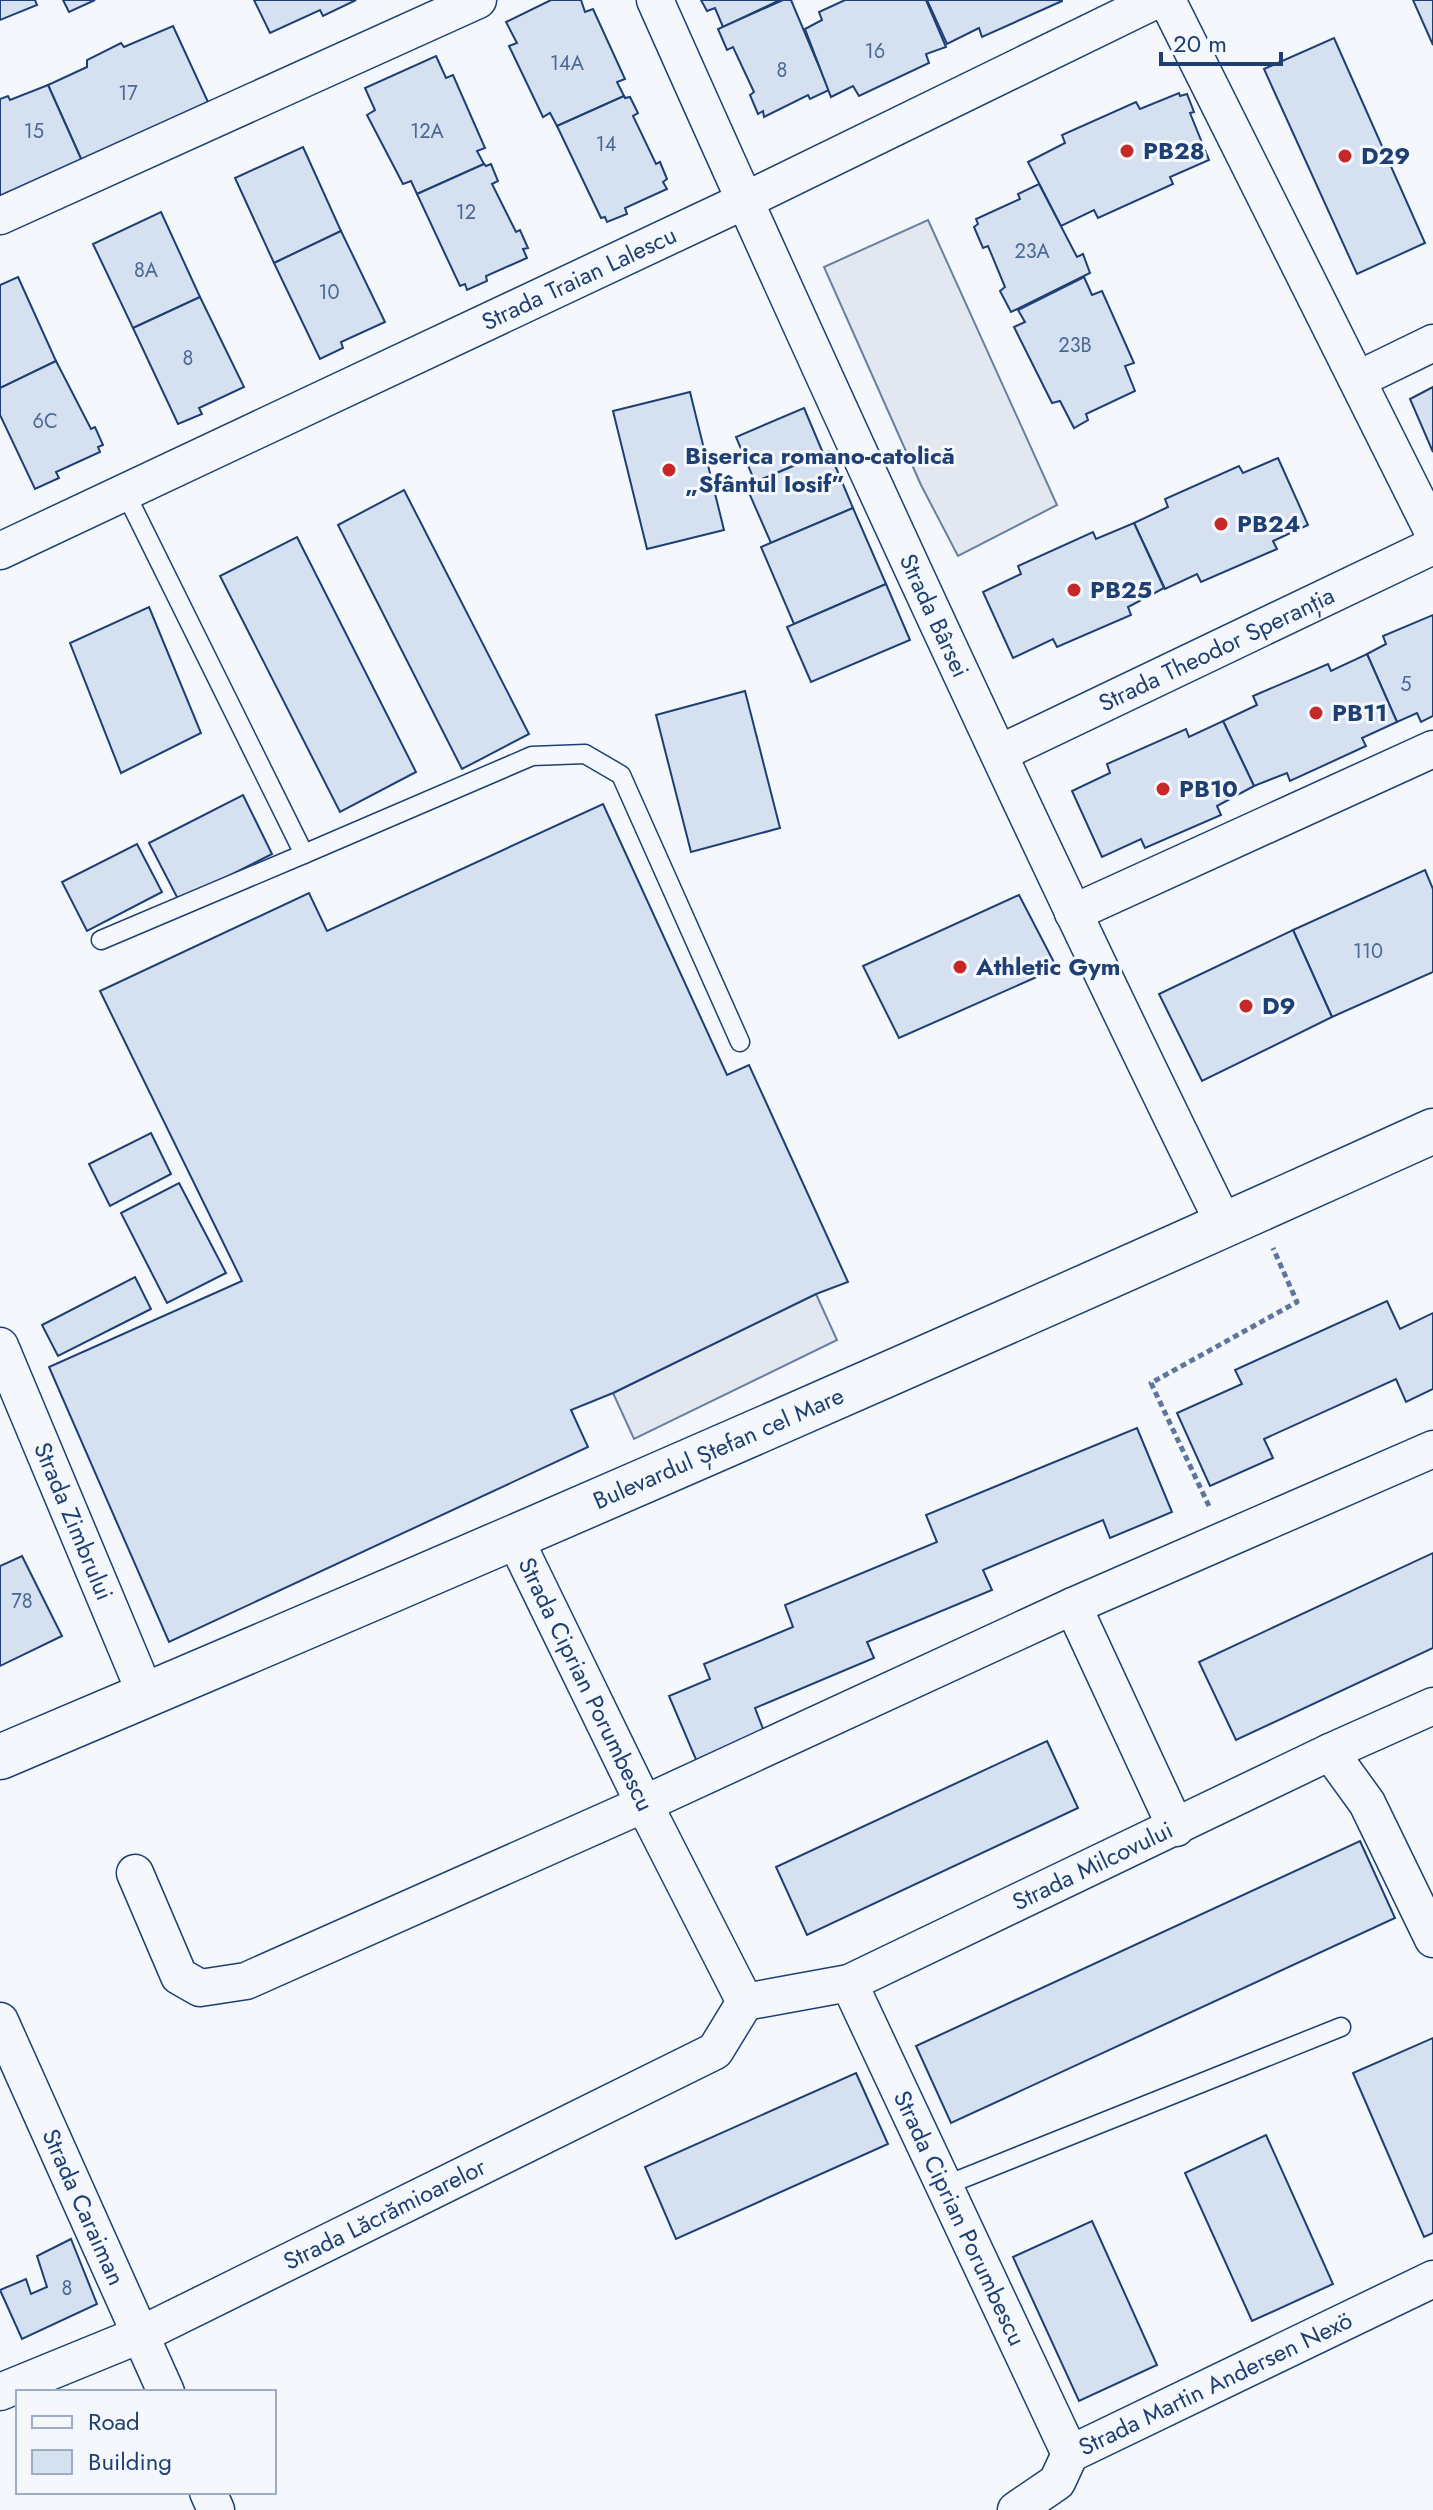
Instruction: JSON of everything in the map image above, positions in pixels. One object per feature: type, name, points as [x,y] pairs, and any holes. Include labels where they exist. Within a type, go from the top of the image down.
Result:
[{"type":"main road","name":"Bulevardul Ștefan cel Mare","points":[[0,1757],[514,1537],[1225,1226],[1433,1131]]},
{"type":"street","points":[[0,216],[478,0]]},
{"type":"street","name":"Strada Bârsei","points":[[655,0],[744,201],[1073,913],[1225,1226]]},
{"type":"street","name":"Strada Traian Lalescu","points":[[0,551],[744,201],[1156,0]]},
{"type":"street","points":[[1167,0],[1433,532]]},
{"type":"street","points":[[1359,379],[1433,343]]},
{"type":"street","name":"Strada Theodor Speranția","points":[[1000,753],[1433,546]]},
{"type":"street","points":[[1073,913],[1433,749]]},
{"type":"street","name":"Strada Zimbrului","points":[[0,1346],[146,1695]]},
{"type":"street","points":[[135,1873],[179,1976],[200,1988],[246,1981],[644,1804],[1073,1606],[1433,1449]]},
{"type":"street","name":"Strada Ciprian Porumbescu","points":[[514,1537],[745,2002]]},
{"type":"street","points":[[1073,1606],[1176,1828]]},
{"type":"street","name":"Strada Milcovului","points":[[745,2002],[849,1983],[1330,1752],[1433,1706]]},
{"type":"street","points":[[1330,1752],[1367,1803],[1433,1939]]},
{"type":"street","name":"Strada Ciprian Porumbescu","points":[[849,1983],[1070,2454]]},
{"type":"street","name":"Strada Lăcrămioarelor","points":[[0,2392],[142,2334],[715,2051],[745,2002]]},
{"type":"street","name":"Strada Caraiman","points":[[0,2021],[165,2390]]},
{"type":"street","name":"Strada Martin Andersen Nexö","points":[[1016,2510],[1057,2482],[1070,2454],[1433,2279]]},
{"type":"lane","points":[[125,492],[304,854]]},
{"type":"lane","points":[[101,940],[532,756],[585,754],[621,775],[740,1042]]},
{"type":"lane","points":[[944,2186],[1341,2027]]},
{"type":"path","points":[[1224,1540],[1151,1383],[1297,1302],[1273,1247]]},
{"type":"shaded area","points":[[928,220],[1057,505],[958,556],[921,485],[824,267]]},
{"type":"shaded area","points":[[816,1294],[837,1340],[634,1439],[613,1393]]},
{"type":"building","points":[[0,0],[35,0],[37,5],[0,20]]},
{"type":"building","points":[[63,0],[95,0],[69,12]]},
{"type":"building","points":[[254,0],[356,0],[323,16],[320,10],[270,33]]},
{"type":"building","points":[[551,0],[581,0],[585,12],[593,9],[625,79],[617,82],[624,96],[557,126],[550,113],[543,117],[509,46],[517,43],[506,22]]},
{"type":"building","points":[[701,0],[780,0],[723,27],[715,8],[707,11]]},
{"type":"building","points":[[783,0],[791,0],[829,90],[810,99],[808,95],[764,117],[763,111],[758,114],[750,95],[754,92],[733,47],[727,50],[718,29]]},
{"type":"building","points":[[845,0],[926,0],[946,47],[926,54],[929,63],[859,96],[853,86],[831,97],[805,29],[822,20],[819,12]]},
{"type":"building","points":[[927,0],[1062,1],[982,37],[979,28],[947,44]]},
{"type":"building","points":[[1413,0],[1433,0],[1433,45]]},
{"type":"building","points":[[173,26],[208,102],[82,161],[48,85],[87,67],[87,60],[121,43],[124,47]]},
{"type":"building","name":"D29","points":[[1334,38],[1425,243],[1357,274],[1264,69]]},
{"type":"building","points":[[436,56],[446,78],[453,75],[485,148],[477,151],[484,164],[417,194],[411,181],[403,184],[367,115],[375,110],[365,88]]},
{"type":"building","points":[[48,85],[82,161],[0,199],[0,99],[8,96],[10,100]]},
{"type":"building","name":"PB28","points":[[1179,93],[1180,96],[1187,94],[1194,112],[1190,113],[1209,160],[1170,177],[1173,184],[1098,218],[1094,210],[1061,226],[1028,162],[1065,143],[1062,135],[1136,102],[1140,109]]},
{"type":"building","points":[[624,96],[630,97],[638,113],[633,116],[656,164],[660,162],[667,179],[663,182],[667,189],[625,208],[627,214],[607,222],[605,217],[601,218],[557,126]]},
{"type":"building","points":[[303,147],[341,231],[274,263],[235,178]]},
{"type":"building","points":[[484,164],[491,164],[498,181],[492,184],[516,232],[520,230],[528,248],[523,249],[527,258],[486,276],[487,281],[467,290],[465,284],[460,286],[417,194]]},
{"type":"building","points":[[1039,184],[1077,257],[1083,254],[1090,273],[1011,312],[1000,291],[1005,287],[988,246],[983,248],[974,227],[978,224],[976,219],[1020,199],[1018,194]]},
{"type":"building","points":[[161,212],[200,297],[133,328],[93,244]]},
{"type":"building","points":[[341,231],[385,322],[341,342],[343,348],[320,359],[274,263]]},
{"type":"building","points":[[18,277],[56,361],[0,388],[0,285]]},
{"type":"building","points":[[1084,277],[1092,295],[1102,291],[1134,363],[1125,366],[1135,391],[1086,414],[1088,420],[1074,428],[1060,401],[1052,403],[1014,327],[1025,322],[1018,310]]},
{"type":"building","points":[[200,297],[244,387],[199,408],[202,414],[178,424],[133,328]]},
{"type":"building","points":[[56,361],[91,429],[95,427],[103,445],[98,447],[100,452],[56,472],[59,478],[35,489],[0,415],[0,388]]},
{"type":"building","points":[[1433,387],[1433,452],[1410,399]]},
{"type":"building","name":"Biserica romano-catolică „Sfântul Iosif”","points":[[690,392],[724,530],[647,549],[613,411]]},
{"type":"building","points":[[804,408],[823,453],[755,482],[736,437]]},
{"type":"building","points":[[829,451],[853,508],[771,543],[746,486]]},
{"type":"building","name":"PB24","points":[[1278,458],[1308,525],[1273,541],[1277,549],[1201,582],[1197,574],[1165,589],[1134,523],[1168,507],[1165,499],[1239,466],[1243,473]]},
{"type":"building","points":[[404,490],[529,734],[462,769],[338,525]]},
{"type":"building","points":[[853,508],[886,584],[794,624],[761,547]]},
{"type":"building","name":"PB25","points":[[1134,523],[1164,588],[1128,607],[1131,615],[1057,647],[1053,639],[1013,658],[983,592],[1021,574],[1018,566],[1093,532],[1096,539]]},
{"type":"building","points":[[297,537],[416,772],[340,812],[220,576]]},
{"type":"building","points":[[886,584],[910,640],[811,682],[787,627]]},
{"type":"building","points":[[149,607],[201,733],[121,773],[70,643]]},
{"type":"building","points":[[1433,615],[1433,716],[1421,722],[1417,713],[1397,722],[1367,654],[1386,644],[1383,636]]},
{"type":"building","name":"PB11","points":[[1367,654],[1397,722],[1362,738],[1366,746],[1290,781],[1287,773],[1254,786],[1223,721],[1257,705],[1253,696],[1328,664],[1331,671]]},
{"type":"building","points":[[745,691],[780,828],[691,852],[656,715]]},
{"type":"building","name":"PB10","points":[[1223,721],[1254,786],[1217,806],[1221,815],[1145,848],[1141,839],[1102,857],[1072,791],[1110,773],[1107,764],[1186,729],[1189,737]]},
{"type":"building","points":[[243,795],[272,854],[179,901],[149,843]]},
{"type":"building","points":[[603,804],[727,1075],[749,1065],[848,1282],[816,1294],[613,1393],[571,1410],[588,1447],[169,1642],[49,1367],[242,1281],[100,991],[309,893],[327,931]]},
{"type":"building","points":[[137,844],[162,892],[87,931],[62,882]]},
{"type":"building","points":[[1425,870],[1433,889],[1433,972],[1332,1017],[1293,930]]},
{"type":"building","name":"Athletic Gym","points":[[1019,895],[1057,968],[899,1038],[863,966]]},
{"type":"building","name":"D9","points":[[1293,930],[1332,1017],[1202,1081],[1159,994]]},
{"type":"building","points":[[151,1133],[171,1174],[110,1206],[89,1164]]},
{"type":"building","points":[[179,1183],[226,1273],[167,1303],[121,1213]]},
{"type":"building","points":[[135,1277],[151,1309],[58,1356],[42,1325]]},
{"type":"building","points":[[1387,1301],[1400,1329],[1433,1313],[1433,1389],[1406,1402],[1396,1379],[1264,1439],[1273,1458],[1210,1486],[1177,1413],[1242,1384],[1235,1370]]},
{"type":"building","points":[[1137,1428],[1172,1512],[1110,1538],[1103,1520],[983,1570],[992,1590],[867,1642],[874,1658],[755,1708],[765,1734],[697,1762],[669,1696],[710,1679],[704,1664],[793,1627],[785,1605],[937,1542],[926,1515]]},
{"type":"building","points":[[1433,1553],[1433,1648],[1236,1740],[1199,1662]]},
{"type":"building","points":[[22,1556],[62,1636],[0,1666],[0,1566]]},
{"type":"building","points":[[1047,1741],[1078,1808],[807,1935],[776,1867]]},
{"type":"building","points":[[1360,1841],[1395,1918],[951,2123],[916,2046]]},
{"type":"building","points":[[1433,2038],[1433,2233],[1424,2237],[1353,2073]]},
{"type":"building","points":[[856,2073],[888,2144],[676,2239],[645,2167]]},
{"type":"building","points":[[1266,2135],[1333,2284],[1252,2321],[1185,2173]]},
{"type":"building","points":[[1092,2221],[1157,2365],[1079,2401],[1013,2257]]},
{"type":"building","points":[[71,2239],[97,2304],[22,2339],[0,2290],[26,2279],[31,2294],[47,2287],[37,2256]]},
{"type":"place","name":"PB28","points":[[1127,151]]},
{"type":"place","name":"D29","points":[[1345,156]]},
{"type":"place","name":"Biserica romano-catolică „Sfântul Iosif”","points":[[669,470]]},
{"type":"place","name":"PB24","points":[[1221,524]]},
{"type":"place","name":"PB25","points":[[1074,590]]},
{"type":"place","name":"PB11","points":[[1316,713]]},
{"type":"place","name":"PB10","points":[[1163,789]]},
{"type":"place","name":"Athletic Gym","points":[[960,967]]},
{"type":"place","name":"D9","points":[[1246,1006]]}]
